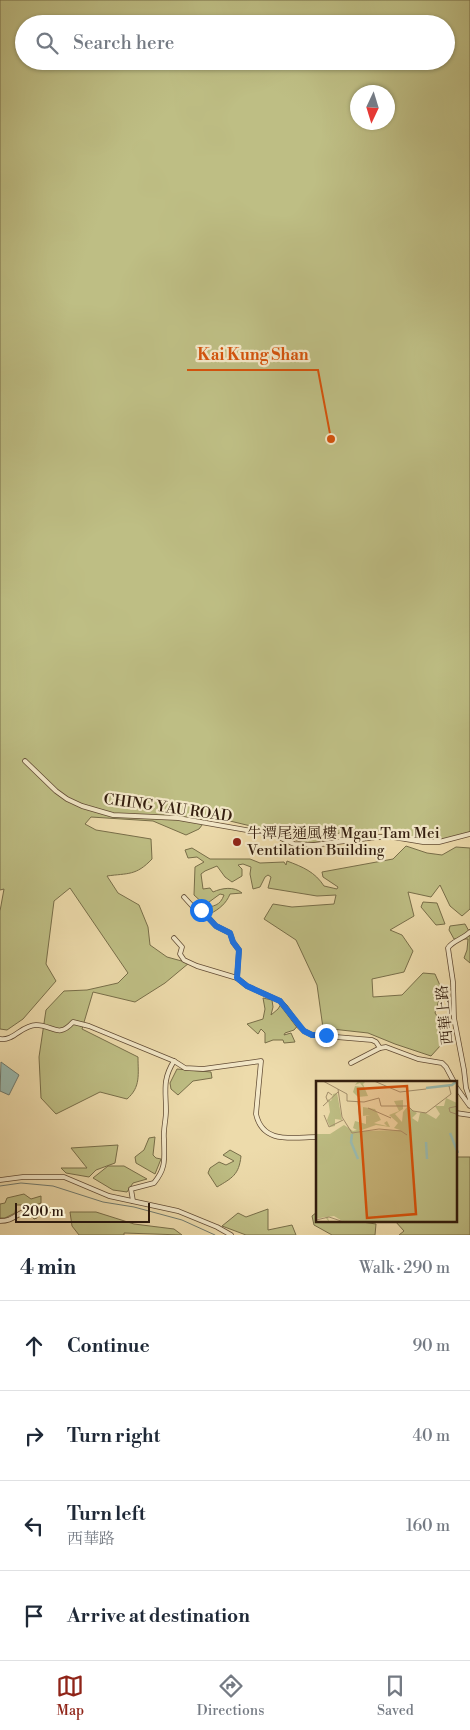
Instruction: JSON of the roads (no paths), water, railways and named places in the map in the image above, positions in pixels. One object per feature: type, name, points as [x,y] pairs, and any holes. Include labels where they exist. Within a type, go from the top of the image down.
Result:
[{"type":"street","name":"CHING YAU ROAD","points":[[25,761],[56,792],[82,806],[113,815],[178,818],[274,835],[294,844],[314,845],[377,837],[440,842],[470,834]]},
{"type":"street","points":[[184,897],[194,908],[201,910],[216,926],[230,933],[233,942],[239,950],[237,978]]},
{"type":"street","name":"西華上路","points":[[470,932],[463,939],[450,944],[448,948],[453,982],[454,1018],[470,1106]]},
{"type":"street","points":[[174,938],[182,946],[180,954],[184,960],[237,978],[247,986],[280,1001],[304,1031],[312,1035],[372,1040],[380,1048]]},
{"type":"street","points":[[0,1039],[12,1037],[26,1027],[37,1025],[57,1031],[67,1029],[73,1022],[89,1026],[174,1061],[185,1068],[203,1069],[260,1061],[256,1114],[262,1128],[268,1134],[274,1136],[316,1137]]},
{"type":"street","points":[[351,1063],[380,1048],[386,1047],[418,1059],[438,1062],[446,1067],[453,1081]]},
{"type":"street","points":[[133,1201],[131,1189],[154,1183],[166,1157],[163,1137],[166,1111],[164,1097],[166,1081],[174,1061]]},
{"type":"street","points":[[458,1090],[470,1106]]},
{"type":"street","points":[[0,1180],[22,1177],[64,1177],[109,1196],[178,1211],[217,1227],[231,1235]]},
{"type":"street","points":[[0,1220],[8,1221],[24,1212],[43,1208],[59,1212]]},
{"type":"water","points":[[1,1062],[19,1075],[9,1095],[0,1091]]},
{"type":"waterway","points":[[0,1186],[21,1183],[53,1186],[103,1202],[134,1207],[182,1220],[215,1235]]},
{"type":"place","name":"Kai Kung Shan","points":[[331,439]]},
{"type":"place","name":"牛潭尾通風樓 Mgau Tam Mei Ventilation Building","points":[[237,842]]}]
